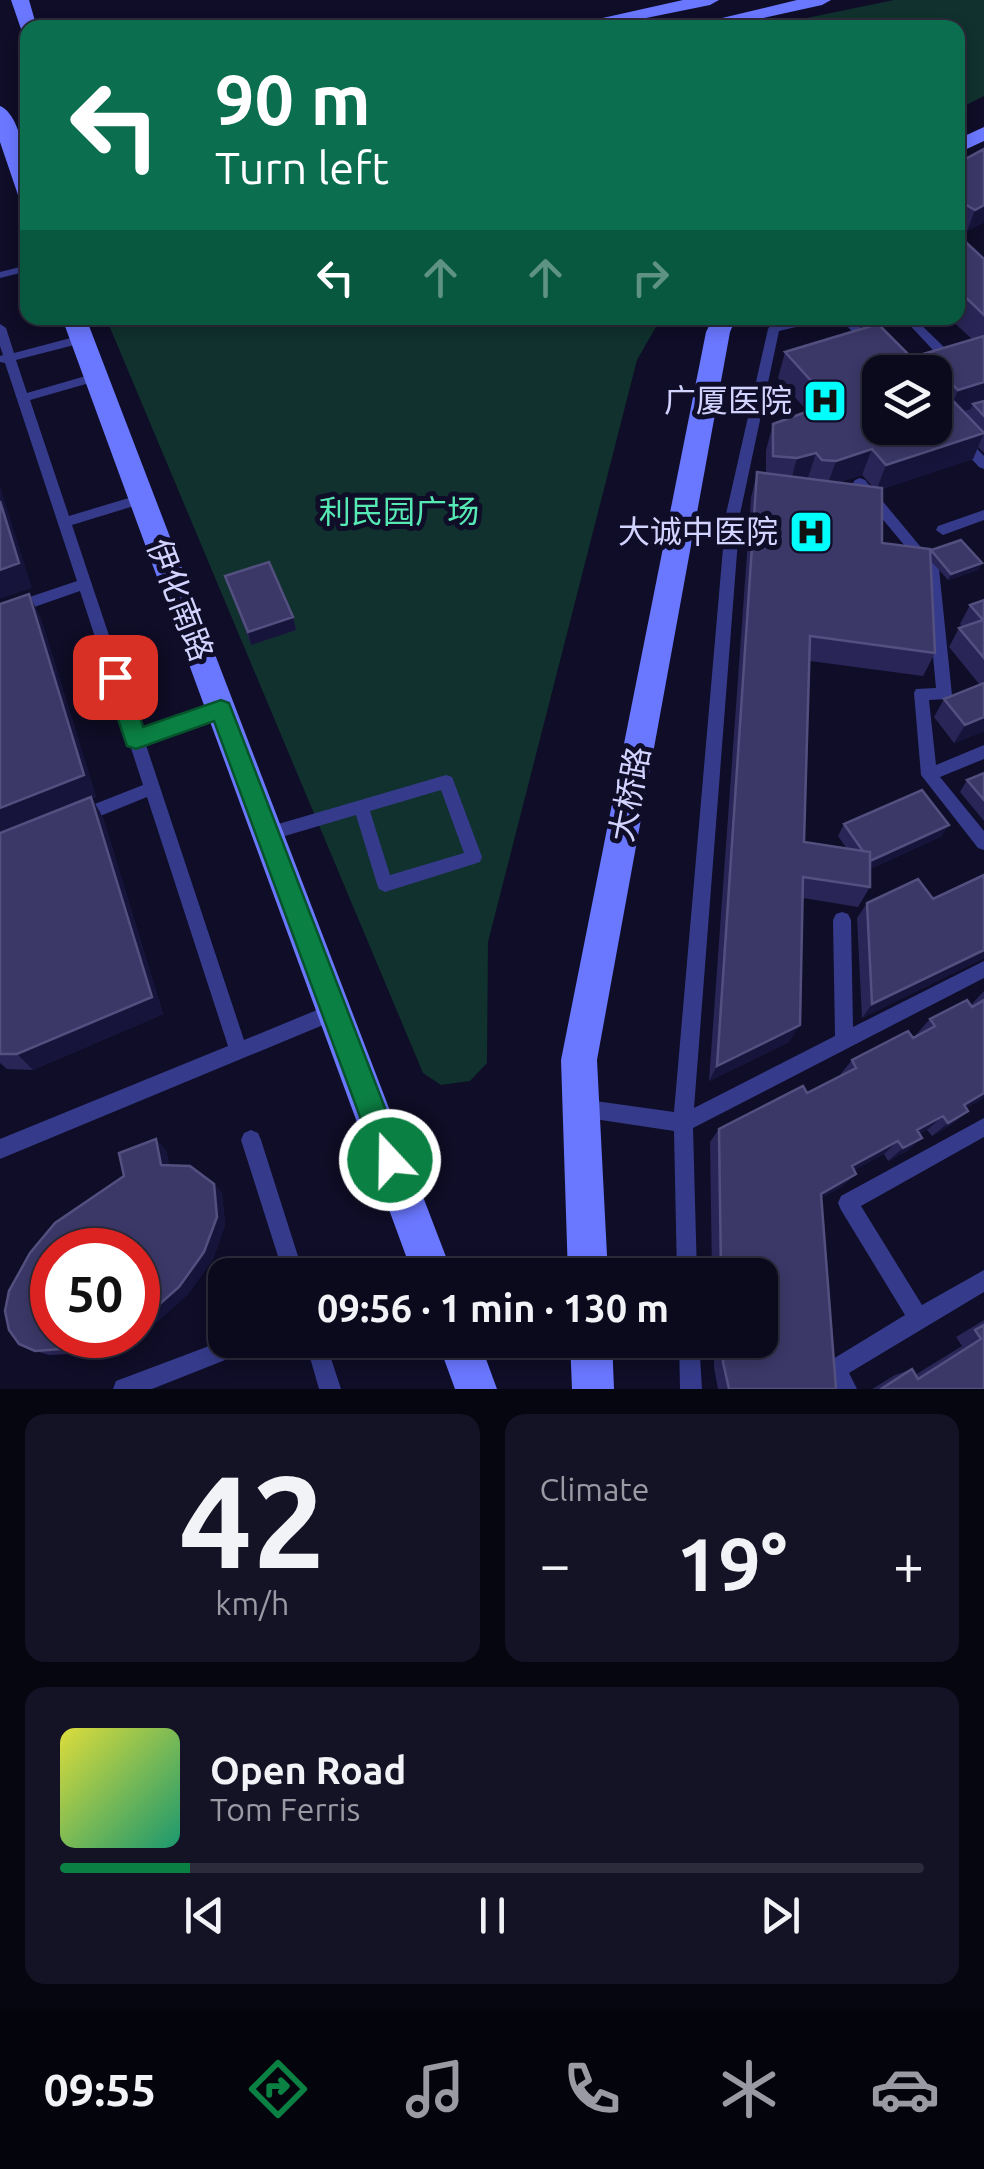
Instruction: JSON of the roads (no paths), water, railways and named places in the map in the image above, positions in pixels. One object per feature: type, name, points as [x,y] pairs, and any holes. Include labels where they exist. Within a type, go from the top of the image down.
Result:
[{"type":"main road","points":[[608,20],[710,0]]},
{"type":"main road","points":[[727,20],[822,0]]},
{"type":"main road","points":[[0,112],[2,136],[15,167]]},
{"type":"main road","name":"大桥路","points":[[587,1258],[579,1060],[721,325]]},
{"type":"main road","name":"伊化南路","points":[[78,328],[423,1258]]},
{"type":"main road","points":[[465,1358],[476,1389]]},
{"type":"main road","points":[[592,1358],[593,1389]]},
{"type":"lane","points":[[687,1258],[683,1123],[733,514],[774,329],[790,325]]},
{"type":"lane","points":[[852,325],[881,355]]},
{"type":"lane","points":[[915,325],[941,351],[931,355]]},
{"type":"lane","points":[[0,328],[5,359],[23,398],[239,1051]]},
{"type":"lane","points":[[5,359],[78,328]]},
{"type":"lane","points":[[23,398],[96,377]]},
{"type":"lane","points":[[952,430],[984,464]]},
{"type":"lane","points":[[860,483],[932,569],[944,696],[921,692],[929,775],[984,843]]},
{"type":"lane","points":[[64,522],[142,499]]},
{"type":"lane","points":[[944,530],[984,515]]},
{"type":"lane","points":[[0,614],[84,584]]},
{"type":"lane","points":[[136,739],[221,709]]},
{"type":"lane","points":[[929,775],[984,752]]},
{"type":"lane","points":[[268,834],[446,782],[474,857],[386,884],[361,807]]},
{"type":"lane","points":[[68,822],[152,788]]},
{"type":"lane","points":[[842,920],[844,1040]]},
{"type":"lane","points":[[581,1108],[683,1123],[984,969]]},
{"type":"lane","points":[[0,1148],[334,1012]]},
{"type":"lane","points":[[919,1319],[848,1203],[984,1127]]},
{"type":"lane","points":[[251,1140],[289,1258]]},
{"type":"lane","points":[[846,1389],[834,1369],[984,1280]]},
{"type":"lane","points":[[124,1389],[208,1357]]},
{"type":"lane","points":[[321,1358],[330,1389]]},
{"type":"lane","points":[[690,1358],[691,1389]]},
{"type":"place","name":"广厦医院","points":[[825,401]]},
{"type":"place","name":"大诚中医院","points":[[811,532]]},
{"type":"park label","name":"利民园广场","points":[[399,512]]}]
